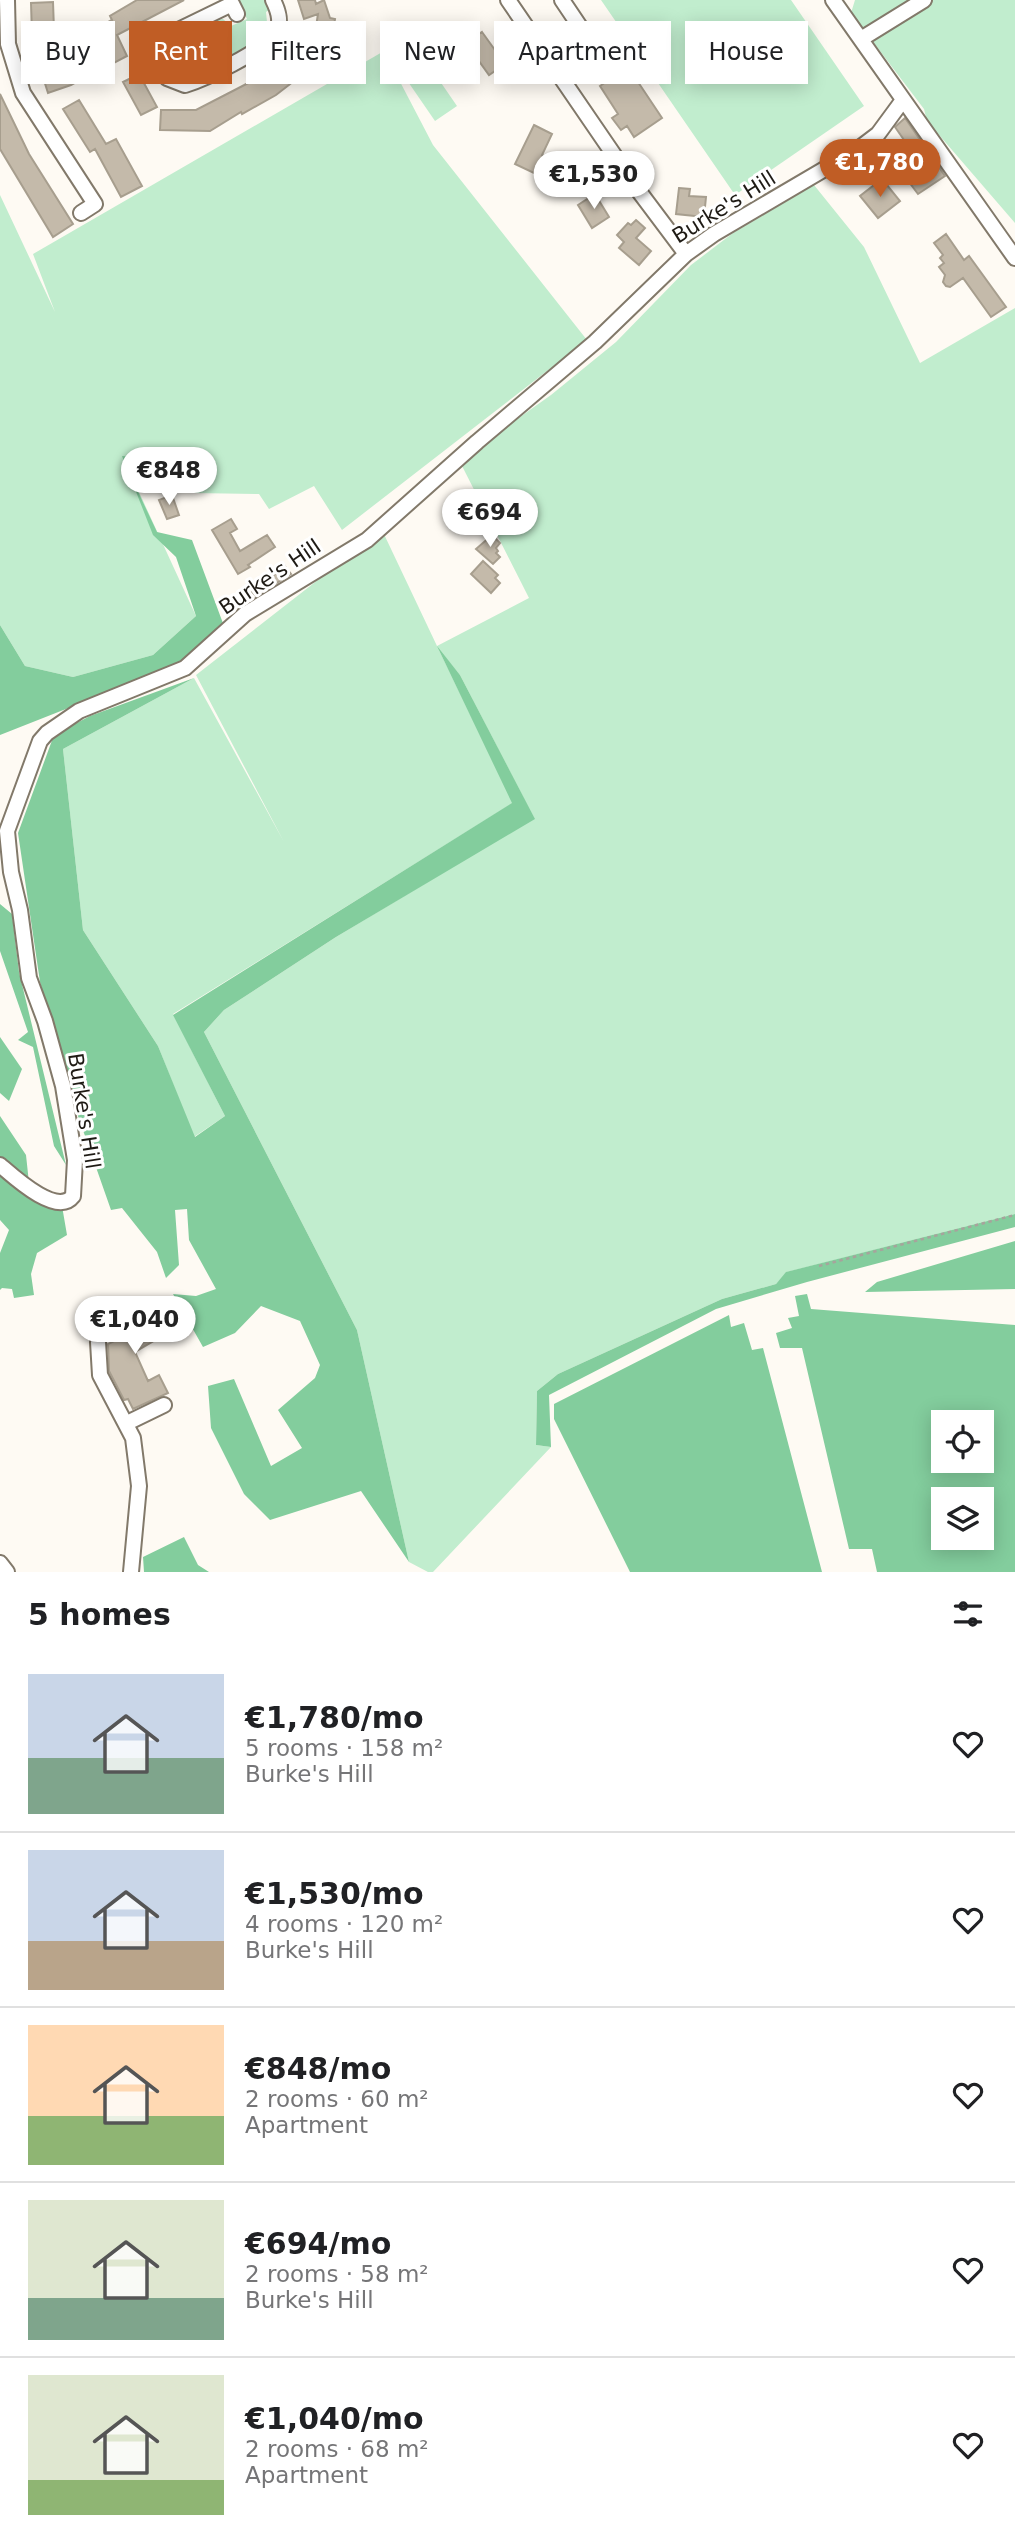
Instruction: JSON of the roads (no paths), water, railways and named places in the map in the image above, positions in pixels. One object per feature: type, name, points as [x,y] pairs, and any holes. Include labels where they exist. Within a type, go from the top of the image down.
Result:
[{"type":"street","points":[[237,14],[232,4],[156,43],[155,57],[167,78],[186,85],[255,50],[274,36],[279,23],[279,14],[273,0]]},
{"type":"street","points":[[508,0],[638,190],[686,254]]},
{"type":"street","points":[[562,0],[576,21]]},
{"type":"street","points":[[833,0],[1015,258]]},
{"type":"street","points":[[861,39],[924,0]]},
{"type":"street","points":[[4,1],[4,45],[23,93],[95,204],[81,213]]},
{"type":"street","name":"Burke's Hill","points":[[0,1165],[46,1198],[64,1203],[73,1196],[75,1160],[63,1086],[45,1021],[29,978],[20,910],[11,872],[7,831],[40,741],[79,711],[186,668],[245,614],[367,540],[477,442],[596,342],[686,254],[857,150],[878,134],[903,100]]},
{"type":"street","points":[[98,1342],[100,1375],[133,1438],[139,1486],[131,1572]]},
{"type":"street","points":[[127,1423],[164,1405]]},
{"type":"street","points":[[0,1563],[7,1572]]}]
